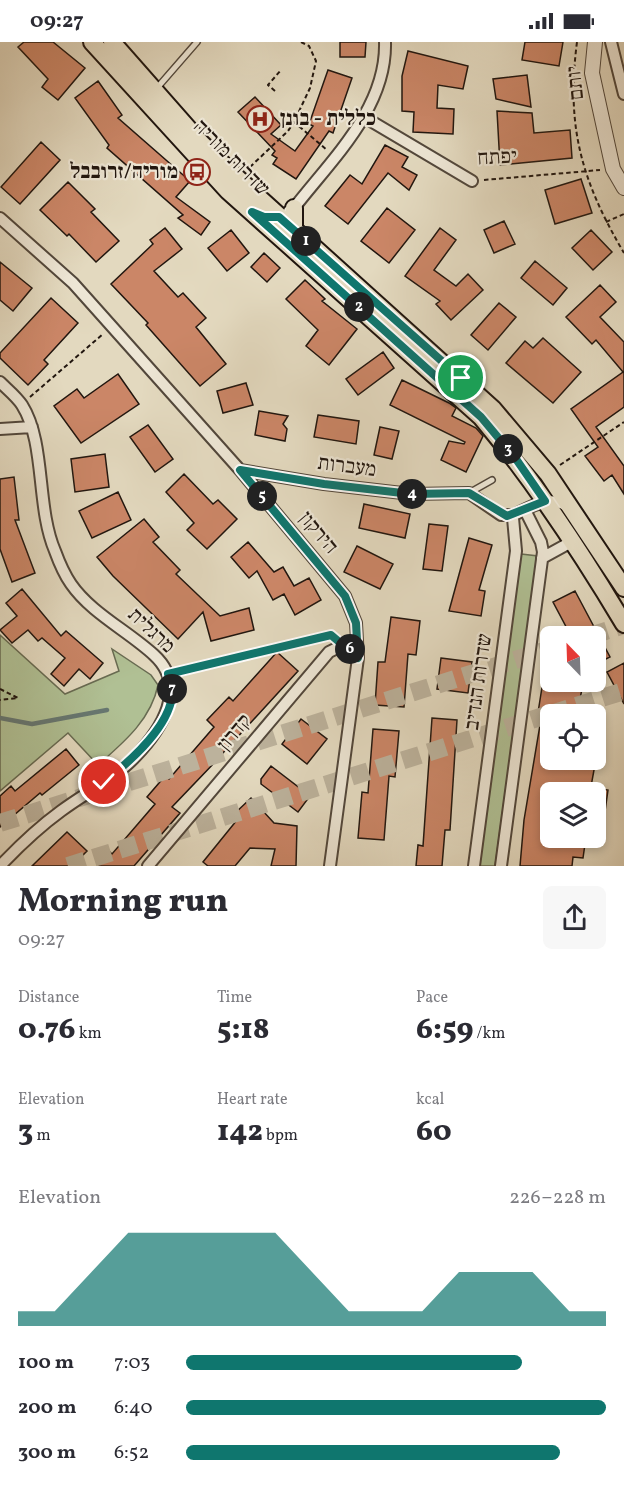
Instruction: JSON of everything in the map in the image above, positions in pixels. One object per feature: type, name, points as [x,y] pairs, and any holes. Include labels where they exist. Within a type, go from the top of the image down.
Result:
[{"type":"main road","name":"שדרות מוריה","points":[[92,42],[196,158],[252,212],[481,417],[516,459],[573,541],[624,624]]},
{"type":"main road","name":"שדרות מוריה","points":[[112,42],[201,143],[294,231],[493,409],[548,474],[624,588]]},
{"type":"main road","points":[[294,208],[294,231]]},
{"type":"street","points":[[252,212],[264,217],[279,217],[294,208],[364,117],[381,78],[384,42]]},
{"type":"street","name":"יותם","points":[[595,42],[592,74],[613,169],[624,188]]},
{"type":"street","points":[[611,42],[624,94]]},
{"type":"street","name":"יפתח","points":[[364,117],[472,181]]},
{"type":"street","name":"הירקון","points":[[0,218],[73,283],[240,470],[345,596],[356,623],[358,658],[330,866]]},
{"type":"street","name":"מרגלית","points":[[0,382],[22,404],[32,427],[46,525],[71,584],[83,597],[156,657],[168,674],[172,688],[171,702],[153,734],[134,758],[25,840],[0,866]]},
{"type":"street","points":[[0,429],[32,427]]},
{"type":"street","name":"מעברות","points":[[240,470],[324,484],[411,494],[469,493]]},
{"type":"street","points":[[469,493],[501,515],[519,512],[545,501],[558,501],[573,510]]},
{"type":"street","points":[[501,866],[542,558],[541,542],[519,512]]},
{"type":"street","name":"שדרות הנדיב","points":[[474,866],[516,551],[519,512]]},
{"type":"street","points":[[542,558],[573,541]]},
{"type":"street","points":[[341,646],[350,649],[358,658]]},
{"type":"street","name":"קדרון","points":[[148,866],[329,652],[341,646]]},
{"type":"lane","points":[[155,90],[197,42]]},
{"type":"lane","points":[[469,493],[492,480]]},
{"type":"path","points":[[245,172],[288,131],[310,87],[316,61],[309,46],[301,42]]},
{"type":"path","points":[[577,42],[572,84],[573,121],[593,196],[624,253]]},
{"type":"path","points":[[275,91],[268,85],[281,70]]},
{"type":"path","points":[[294,122],[325,149]]},
{"type":"path","name":"יפתח","points":[[472,181],[613,169]]},
{"type":"path","points":[[606,222],[624,214]]},
{"type":"path","points":[[22,404],[112,327]]},
{"type":"path","points":[[548,474],[624,422]]},
{"type":"path","points":[[168,674],[331,635],[341,646]]},
{"type":"path","points":[[0,689],[18,698],[0,700]]},
{"type":"green space","points":[[521,554],[538,556],[495,866],[479,866]]},
{"type":"green space","points":[[0,635],[65,694],[119,671],[112,649],[151,675],[158,685],[154,698],[135,730],[98,765],[68,733],[0,791]]},
{"type":"building","points":[[24,42],[53,42],[85,68],[58,100],[42,87],[48,79],[18,47]]},
{"type":"building","points":[[340,42],[366,42],[365,57],[340,57]]},
{"type":"building","points":[[525,42],[563,42],[559,66],[522,60]]},
{"type":"building","points":[[408,51],[468,66],[463,89],[438,85],[437,108],[454,109],[453,134],[413,132],[414,112],[402,111],[402,76]]},
{"type":"building","points":[[328,70],[352,78],[333,133],[329,131],[296,179],[273,164],[277,158],[272,155],[275,151],[238,112],[255,97],[281,125],[271,134],[295,151],[313,126],[309,124]]},
{"type":"building","points":[[527,75],[531,107],[496,99],[493,79]]},
{"type":"building","points":[[98,81],[122,115],[118,118],[190,181],[176,197],[210,222],[201,235],[178,218],[183,215],[107,148],[109,145],[75,98]]},
{"type":"building","points":[[497,111],[532,113],[534,133],[570,130],[572,158],[500,165]]},
{"type":"building","points":[[41,142],[60,160],[20,204],[1,187]]},
{"type":"building","points":[[385,145],[408,157],[402,167],[417,175],[409,190],[388,173],[348,224],[325,206],[350,175],[362,184]]},
{"type":"building","points":[[581,179],[592,213],[555,224],[545,190]]},
{"type":"building","points":[[68,182],[95,209],[91,212],[119,241],[96,262],[69,234],[67,236],[40,210]]},
{"type":"building","points":[[387,208],[415,230],[389,263],[361,241]]},
{"type":"building","points":[[504,221],[515,244],[494,253],[484,230]]},
{"type":"building","points":[[165,228],[182,249],[154,271],[178,297],[183,293],[206,318],[196,327],[226,364],[200,386],[146,325],[148,323],[111,284],[153,244],[150,240]]},
{"type":"building","points":[[440,228],[456,240],[434,270],[456,286],[468,274],[483,290],[451,320],[436,304],[440,301],[405,276]]},
{"type":"building","points":[[231,230],[249,253],[227,271],[208,248]]},
{"type":"building","points":[[591,230],[612,252],[593,270],[572,248]]},
{"type":"building","points":[[264,253],[280,268],[267,282],[251,267]]},
{"type":"building","points":[[535,261],[567,288],[553,305],[521,278]]},
{"type":"building","points":[[0,262],[32,288],[13,311],[0,300]]},
{"type":"building","points":[[305,280],[325,299],[322,301],[357,329],[329,365],[306,346],[318,330],[286,299]]},
{"type":"building","points":[[600,285],[616,302],[600,317],[624,342],[624,407],[596,427],[624,466],[624,494],[612,475],[604,481],[585,456],[598,447],[571,409],[623,372],[596,340],[592,344],[566,317]]},
{"type":"building","points":[[51,298],[78,323],[44,360],[48,364],[28,385],[0,358],[0,353]]},
{"type":"building","points":[[499,303],[516,317],[488,350],[471,335]]},
{"type":"building","points":[[543,338],[581,372],[553,403],[506,363],[525,341],[533,348]]},
{"type":"building","points":[[383,352],[394,368],[358,395],[346,379]]},
{"type":"building","points":[[118,374],[139,404],[81,443],[54,406],[77,389],[84,398]]},
{"type":"building","points":[[402,380],[449,403],[456,408],[452,416],[476,428],[483,436],[466,472],[441,460],[449,441],[464,444],[465,442],[390,405]]},
{"type":"building","points":[[246,383],[253,405],[223,413],[217,391]]},
{"type":"building","points":[[259,411],[288,416],[283,424],[287,429],[285,441],[255,435]]},
{"type":"building","points":[[318,415],[359,421],[356,444],[314,437]]},
{"type":"building","points":[[148,425],[173,459],[155,472],[130,437]]},
{"type":"building","points":[[380,427],[399,431],[392,459],[374,455]]},
{"type":"building","points":[[105,454],[109,487],[75,492],[71,459]]},
{"type":"building","points":[[184,474],[213,504],[218,500],[237,519],[207,549],[187,530],[194,523],[166,492]]},
{"type":"building","points":[[14,477],[19,520],[15,520],[35,573],[12,582],[0,549],[0,479]]},
{"type":"building","points":[[118,492],[131,520],[92,538],[79,511]]},
{"type":"building","points":[[364,504],[410,514],[405,538],[359,528]]},
{"type":"building","points":[[144,519],[159,537],[153,542],[180,570],[176,574],[220,616],[249,608],[254,630],[211,641],[203,612],[178,639],[113,576],[97,557]]},
{"type":"building","points":[[429,524],[448,526],[442,571],[423,569]]},
{"type":"building","points":[[469,538],[492,545],[479,590],[485,591],[481,616],[449,611]]},
{"type":"building","points":[[248,542],[274,572],[283,567],[294,586],[309,578],[321,600],[295,615],[284,594],[273,600],[257,571],[249,578],[231,557]]},
{"type":"building","points":[[357,546],[393,564],[380,589],[344,572]]},
{"type":"building","points":[[22,589],[61,636],[66,631],[103,663],[90,679],[79,669],[64,686],[51,674],[65,658],[42,638],[38,641],[28,630],[12,643],[0,630],[17,616],[6,603]]},
{"type":"building","points":[[575,591],[594,626],[566,626],[553,602]]},
{"type":"building","points":[[391,617],[420,621],[416,655],[408,654],[404,707],[375,705],[378,662],[385,662]]},
{"type":"building","points":[[277,652],[298,671],[222,754],[219,752],[213,758],[216,761],[172,807],[180,813],[134,866],[98,866],[110,852],[112,854],[155,804],[147,797],[165,776],[169,779],[214,727],[207,720],[229,697],[233,701]]},
{"type":"building","points":[[441,658],[472,662],[468,693],[437,689]]},
{"type":"building","points":[[624,663],[624,704],[607,672]]},
{"type":"building","points":[[541,692],[581,692],[579,704],[540,704],[540,719],[537,719]]},
{"type":"building","points":[[432,718],[457,720],[450,830],[445,830],[442,866],[416,866],[418,845],[423,846]]},
{"type":"building","points":[[301,719],[327,739],[307,764],[282,744]]},
{"type":"building","points":[[540,725],[540,770],[594,770],[592,782],[540,782],[540,848],[584,848],[583,858],[573,857],[572,866],[520,866],[524,820]]},
{"type":"building","points":[[373,729],[399,731],[395,777],[389,776],[384,840],[358,838],[362,792],[368,793]]},
{"type":"building","points":[[66,749],[79,765],[42,795],[40,793],[0,827],[0,796],[11,786],[15,791]]},
{"type":"building","points":[[271,766],[310,796],[298,812],[261,784],[261,779]]},
{"type":"building","points":[[251,798],[274,823],[297,826],[296,866],[271,866],[275,849],[250,848],[235,866],[208,866],[203,862],[237,820],[233,815]]},
{"type":"building","points":[[67,832],[87,851],[72,866],[32,866]]},
{"type":"waterway","points":[[0,718],[32,724],[107,710]]},
{"type":"tunnel","points":[[606,631],[624,625]]},
{"type":"tunnel","points":[[0,823],[540,652]]},
{"type":"tunnel","points":[[583,704],[624,691]]},
{"type":"tunnel","points":[[68,866],[540,717]]},
{"type":"place","name":"כללית - בונן","points":[[260,119]]},
{"type":"place","name":"מוריה/זרובבל","points":[[197,172]]},
{"type":"route","points":[[104,782],[134,758],[153,734],[171,702],[172,688],[168,674],[331,635],[341,646],[350,649],[358,658],[356,623],[345,596],[240,470],[324,484],[411,494],[469,493],[501,515],[507,516],[545,501],[516,459],[481,417],[252,212],[264,217],[279,217],[461,378]]}]
